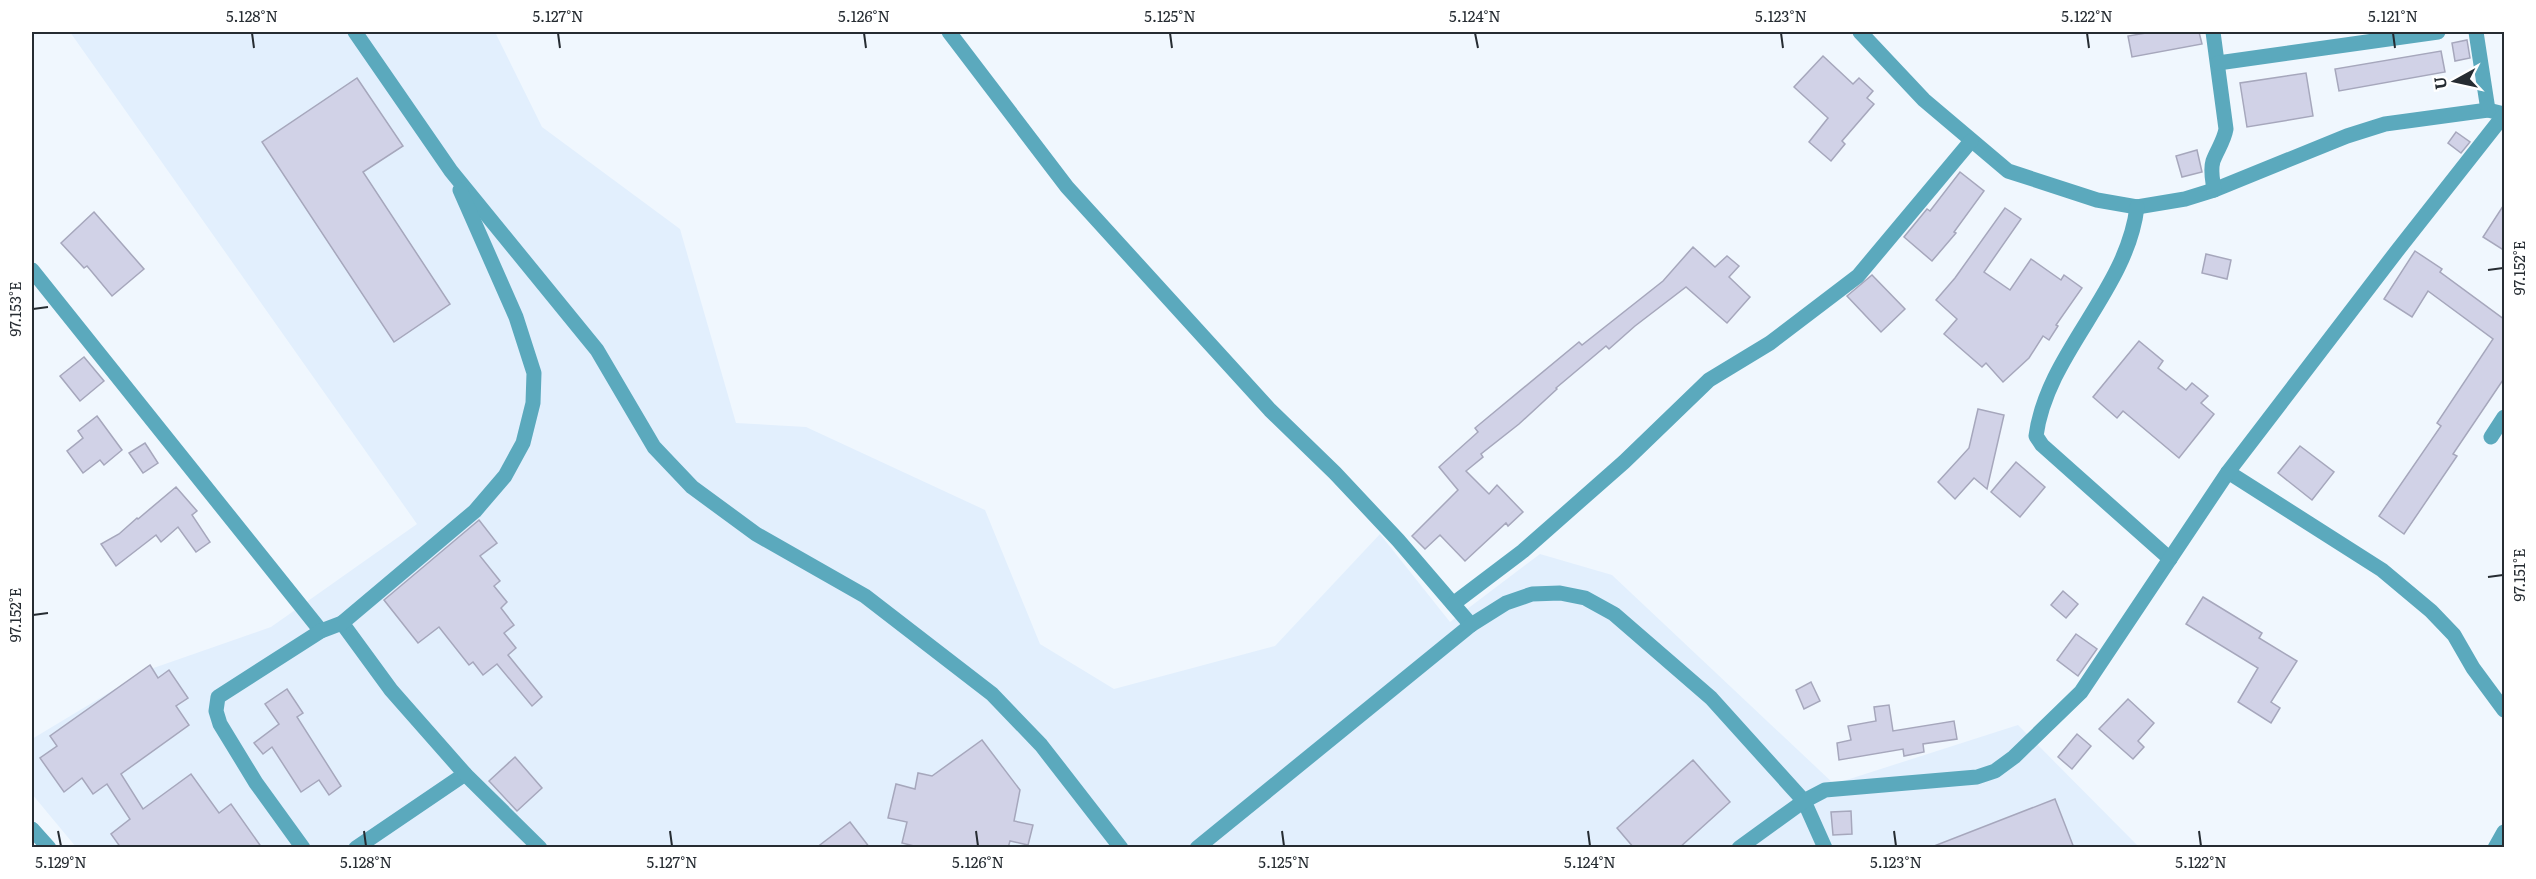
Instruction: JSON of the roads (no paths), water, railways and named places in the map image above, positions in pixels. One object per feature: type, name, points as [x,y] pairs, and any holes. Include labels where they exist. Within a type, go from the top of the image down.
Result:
[{"type":"street","points":[[355,32],[451,171],[597,350],[654,447],[692,486],[756,534],[865,596],[992,694],[1041,745],[1121,848]]},
{"type":"street","points":[[949,32],[1067,187],[1270,410],[1335,473],[1471,625]]},
{"type":"street","points":[[1739,848],[1804,801],[1825,790],[1977,777],[1995,771],[2014,757],[2081,692],[2228,472],[2397,250],[2505,114],[2488,110],[2385,124],[2347,136],[2214,190],[2185,199],[2137,207],[2097,201],[2008,171],[1924,100],[1860,32]]},
{"type":"street","points":[[2213,32],[2226,129],[2225,138],[2213,161],[2211,172],[2214,190]]},
{"type":"street","points":[[2218,63],[2438,32]]},
{"type":"street","points":[[2476,32],[2488,110]]},
{"type":"street","points":[[1453,604],[1523,551],[1616,470],[1709,380],[1770,343],[1858,276],[1971,141]]},
{"type":"street","points":[[303,848],[256,783],[220,724],[216,711],[218,697],[321,631],[342,623],[475,511],[505,476],[523,443],[533,403],[534,374],[516,317],[451,171]]},
{"type":"street","points":[[2137,207],[2134,231],[2103,296],[2049,389],[2036,436],[2042,445],[2170,559]]},
{"type":"street","points":[[32,270],[321,631]]},
{"type":"street","points":[[2491,437],[2505,417]]},
{"type":"street","points":[[2228,472],[2382,570],[2431,611],[2454,634],[2473,668],[2505,710]]},
{"type":"street","points":[[1197,848],[1471,625],[1506,603],[1532,594],[1560,593],[1586,598],[1614,614],[1711,698],[1804,801],[1825,848]]},
{"type":"street","points":[[342,623],[391,690],[465,774],[540,848]]},
{"type":"street","points":[[356,848],[465,774]]},
{"type":"street","points":[[32,830],[49,848]]},
{"type":"street","points":[[2495,848],[2505,832]]}]
